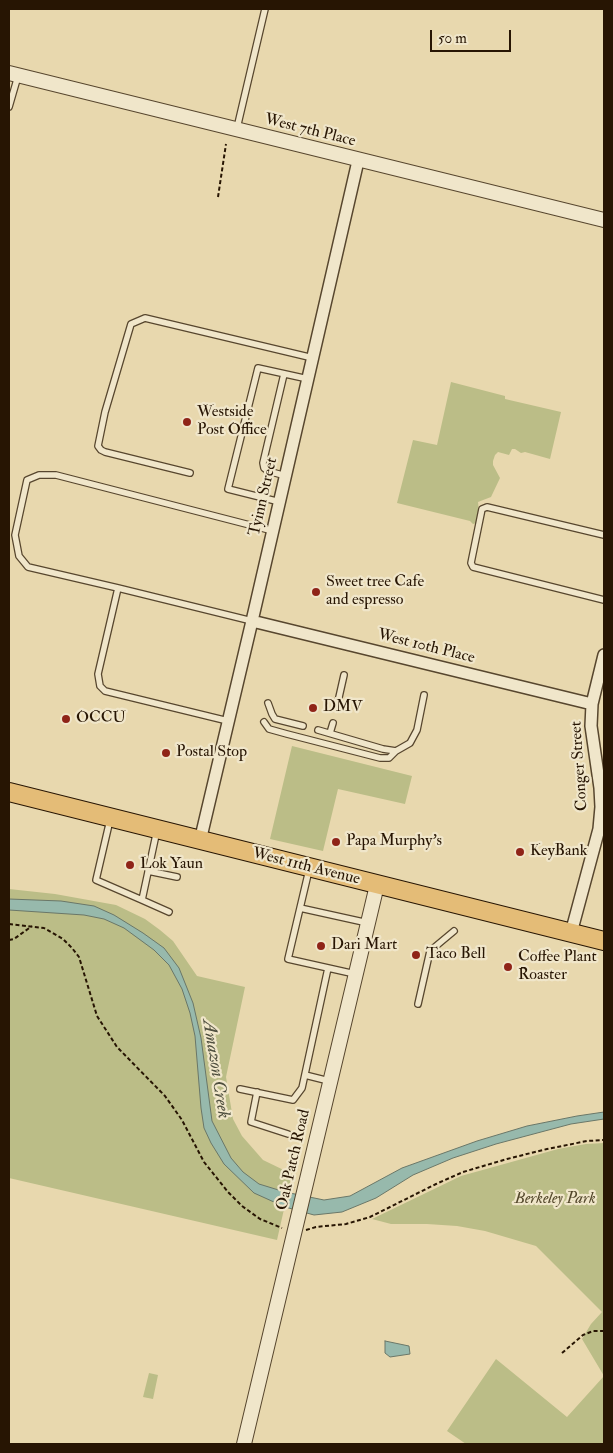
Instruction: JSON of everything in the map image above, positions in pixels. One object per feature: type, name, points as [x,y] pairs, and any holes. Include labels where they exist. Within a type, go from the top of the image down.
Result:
[{"type":"main road","name":"West 11th Avenue","points":[[9,792],[604,942]]},
{"type":"street","name":"West 7th Place","points":[[14,74],[604,220]]},
{"type":"street","name":"Tyinn Street","points":[[200,841],[358,160]]},
{"type":"street","name":"West 10th Place","points":[[252,621],[592,704]]},
{"type":"street","name":"Conger Street","points":[[571,933],[599,829],[600,788],[591,726],[592,704],[604,655]]},
{"type":"street","name":"Oak Patch Road","points":[[244,1444],[378,885]]},
{"type":"lane","points":[[236,130],[265,9]]},
{"type":"lane","points":[[9,107],[14,74]]},
{"type":"lane","points":[[190,473],[105,452],[98,446],[105,412],[130,324],[145,318],[313,358]]},
{"type":"lane","points":[[280,502],[228,489],[258,368],[308,379]]},
{"type":"lane","points":[[284,374],[263,464],[264,468],[268,471],[286,476]]},
{"type":"lane","points":[[252,621],[28,567],[19,556],[14,535],[27,480],[39,475],[56,475],[273,531]]},
{"type":"lane","points":[[604,535],[487,507],[482,509],[471,563],[473,567],[604,600]]},
{"type":"lane","points":[[118,588],[98,674],[100,686],[105,691],[228,721]]},
{"type":"lane","points":[[337,706],[344,675]]},
{"type":"lane","points":[[264,722],[269,728],[287,734],[380,758],[389,758],[396,751],[410,743],[416,730],[424,694]]},
{"type":"lane","points":[[268,703],[275,719],[303,726]]},
{"type":"lane","points":[[330,733],[333,723]]},
{"type":"lane","points":[[318,730],[396,751]]},
{"type":"lane","points":[[110,818],[96,880],[169,912]]},
{"type":"lane","points":[[142,900],[157,830]]},
{"type":"lane","points":[[310,868],[288,959],[356,974]]},
{"type":"lane","points":[[148,870],[177,877]]},
{"type":"lane","points":[[300,908],[368,923]]},
{"type":"lane","points":[[418,1004],[430,950],[454,931]]},
{"type":"lane","points":[[240,1089],[293,1100],[302,1088],[328,968]]},
{"type":"lane","points":[[305,1075],[331,1081]]},
{"type":"lane","points":[[257,1092],[251,1122],[288,1134]]},
{"type":"path","points":[[218,197],[226,144]]},
{"type":"path","points":[[9,940],[25,933],[32,926]]},
{"type":"path","points":[[562,1353],[583,1335],[593,1331],[604,1331]]},
{"type":"green space","points":[[451,382],[505,396],[505,399],[561,412],[550,459],[525,452],[521,453],[515,449],[512,449],[509,455],[498,452],[495,455],[493,465],[500,478],[491,497],[478,502],[480,521],[473,524],[470,521],[397,503],[413,440],[437,445]]},
{"type":"green space","points":[[292,746],[412,776],[405,804],[338,789],[323,851],[270,839]]},
{"type":"green space","points":[[9,889],[55,894],[116,905],[145,919],[173,941],[197,976],[245,987],[226,1077],[233,1119],[242,1136],[263,1160],[292,1174],[277,1240],[9,1178]]},
{"type":"green space","name":"Berkeley Park","points":[[604,1143],[604,1376],[582,1339],[591,1324],[602,1312],[536,1246],[485,1231],[457,1226],[391,1224],[372,1219],[461,1176],[558,1149]]},
{"type":"green space","points":[[496,1359],[567,1417],[604,1376],[604,1444],[466,1444],[447,1431]]},
{"type":"green space","points":[[149,1373],[158,1375],[153,1399],[143,1397]]},
{"type":"shaded area","points":[[9,899],[61,901],[94,906],[114,915],[164,948],[179,968],[193,1003],[201,1038],[212,1121],[231,1158],[243,1172],[259,1184],[285,1192],[324,1200],[350,1196],[402,1168],[477,1141],[527,1126],[577,1116],[604,1112],[604,1119],[571,1124],[496,1144],[453,1158],[413,1175],[376,1198],[342,1212],[314,1215],[285,1207],[254,1193],[224,1164],[211,1143],[204,1128],[195,1036],[190,1013],[182,989],[169,965],[154,950],[124,928],[104,919],[84,915],[9,910]]},
{"type":"shaded area","points":[[385,1341],[409,1346],[410,1354],[390,1357],[385,1353]]},
{"type":"place","name":"Westside Post Office","points":[[187,422]]},
{"type":"place","name":"Sweet tree Cafe and espresso","points":[[316,592]]},
{"type":"place","name":"DMV","points":[[313,708]]},
{"type":"place","name":"OCCU","points":[[66,719]]},
{"type":"place","name":"Postal Stop","points":[[166,753]]},
{"type":"place","name":"Papa Murphy's","points":[[336,842]]},
{"type":"place","name":"KeyBank","points":[[520,852]]},
{"type":"place","name":"Lok Yaun","points":[[130,865]]},
{"type":"place","name":"Dari Mart","points":[[321,946]]},
{"type":"place","name":"Taco Bell","points":[[416,955]]},
{"type":"place","name":"Coffee Plant Roaster","points":[[508,967]]},
{"type":"water label","name":"Amazon Creek","points":[[215,1069]]}]
